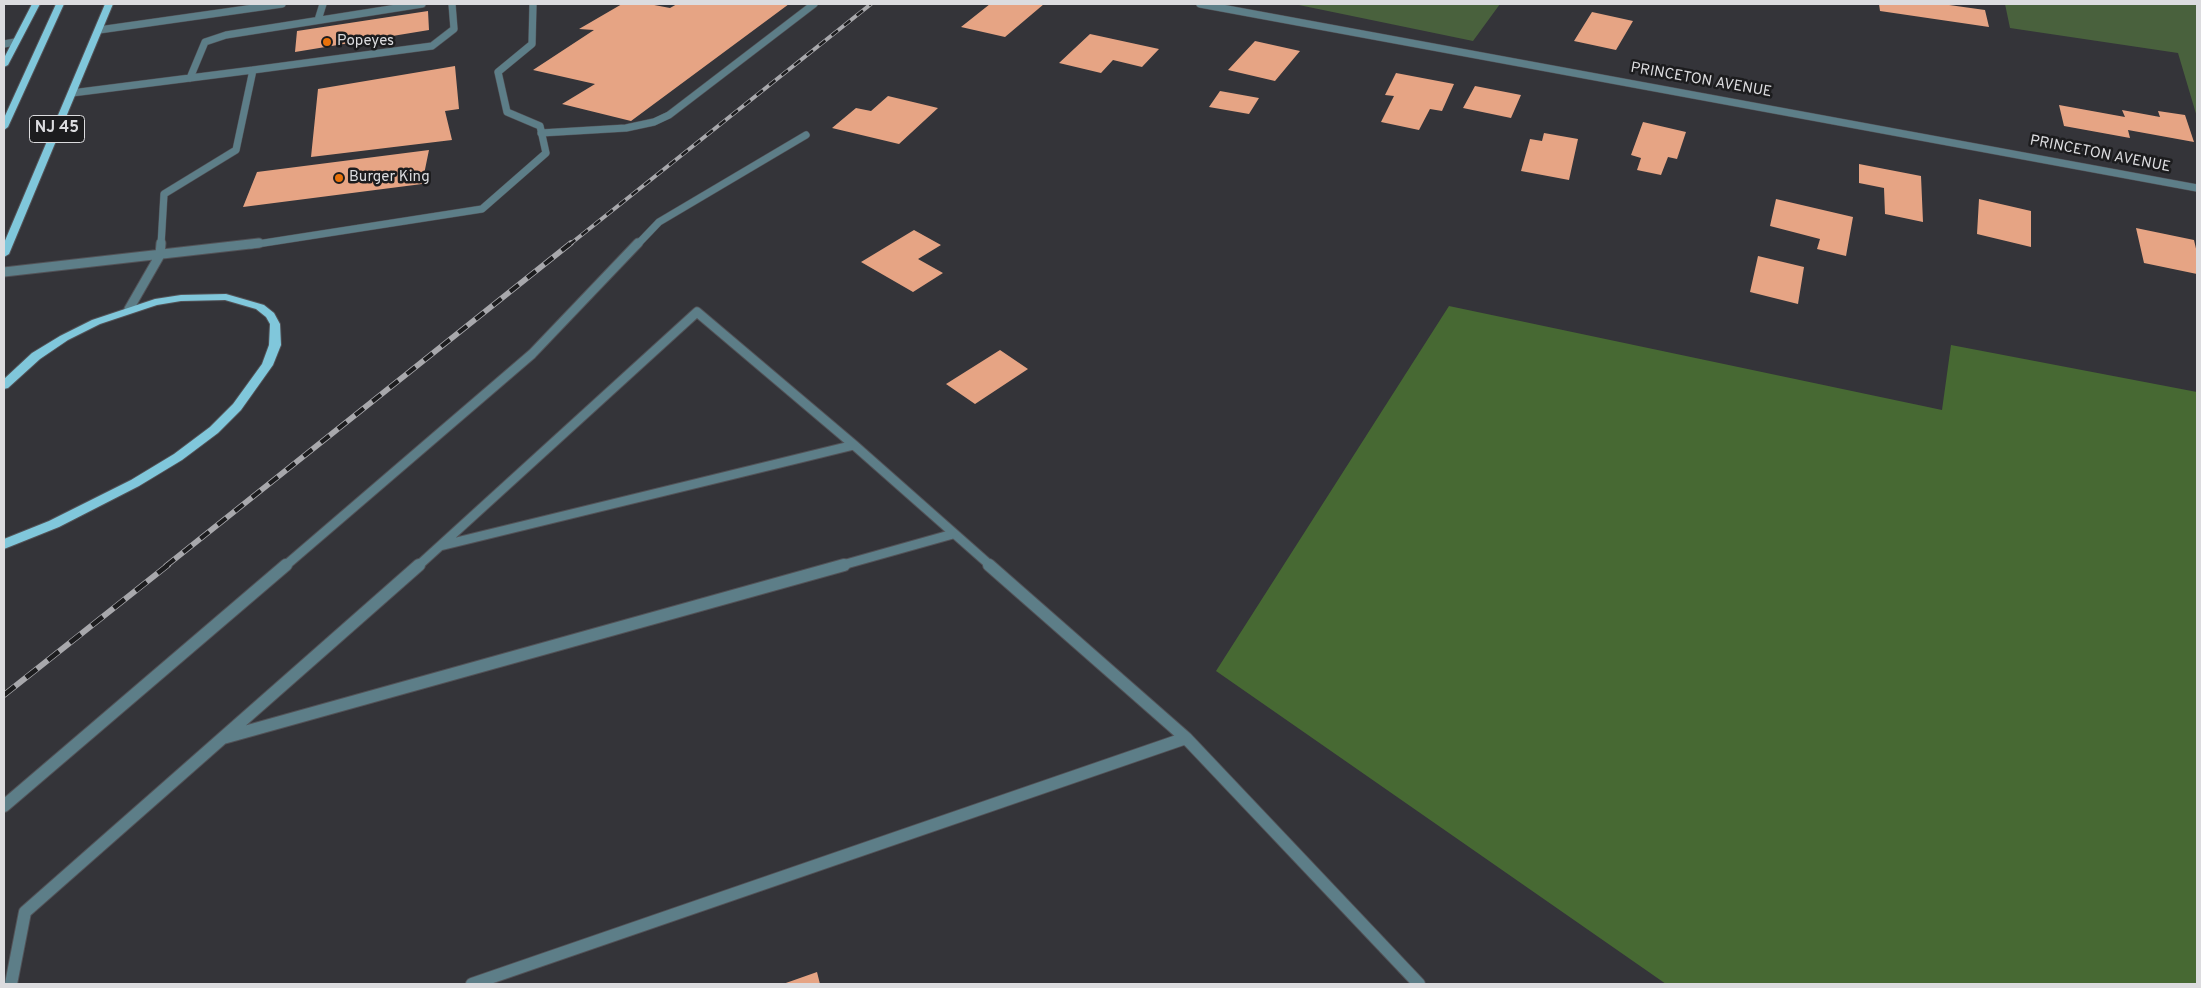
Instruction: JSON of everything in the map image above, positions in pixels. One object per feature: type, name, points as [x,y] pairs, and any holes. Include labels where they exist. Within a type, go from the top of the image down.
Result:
[{"type":"main road","points":[[4,65],[36,4]]},
{"type":"main road","name":"NJ 45","points":[[4,127],[60,4]]},
{"type":"main road","name":"NJ 45","points":[[4,254],[110,4]]},
{"type":"main road","points":[[4,385],[36,356],[64,338],[129,309],[181,298],[226,297],[245,300],[260,307],[270,315],[275,324],[275,345],[268,365],[237,407],[214,430],[178,457],[96,504],[4,544]]},
{"type":"street","points":[[99,30],[282,4]]},
{"type":"street","points":[[318,20],[323,4]]},
{"type":"street","points":[[190,78],[206,42],[226,35],[422,4]]},
{"type":"street","points":[[72,93],[432,46],[454,29],[452,4]]},
{"type":"street","points":[[4,272],[235,247],[482,208],[546,153],[540,126],[507,112],[498,72],[532,44],[532,4]]},
{"type":"street","points":[[541,133],[626,128],[654,122],[669,115],[814,4]]},
{"type":"street","name":"PRINCETON AVENUE","points":[[1200,4],[1939,138],[2197,188]]},
{"type":"street","points":[[4,44],[15,42]]},
{"type":"street","points":[[129,309],[160,255],[164,194],[236,150],[253,70]]},
{"type":"street","points":[[4,806],[532,354],[659,222],[806,135]]},
{"type":"street","points":[[11,984],[26,912],[439,547],[697,312],[854,445],[1186,738],[1419,984]]},
{"type":"street","points":[[439,547],[854,445]]},
{"type":"street","points":[[220,739],[953,534]]},
{"type":"street","points":[[472,984],[1186,738]]},
{"type":"green space","points":[[1294,4],[1500,4],[1473,41]]},
{"type":"green space","points":[[2005,4],[2197,4],[2197,117],[2178,53],[2010,28]]},
{"type":"green space","points":[[1449,306],[1942,410],[1951,345],[2197,392],[2197,984],[1666,984],[1216,671]]},
{"type":"building","points":[[622,4],[649,4],[670,8],[677,4],[789,4],[631,121],[562,104],[595,84],[533,70],[594,30],[579,29]]},
{"type":"building","points":[[990,4],[1044,4],[1005,37],[961,27]]},
{"type":"building","points":[[1879,4],[1942,4],[1985,10],[1989,27],[1880,11]]},
{"type":"building","name":"Popeyes","points":[[428,11],[429,30],[295,52],[297,31]]},
{"type":"building","points":[[1592,12],[1633,21],[1616,50],[1574,41]]},
{"type":"building","points":[[1090,34],[1159,49],[1142,67],[1113,60],[1101,73],[1059,63]]},
{"type":"building","points":[[1255,41],[1300,51],[1275,81],[1228,70]]},
{"type":"building","points":[[455,66],[459,109],[445,111],[452,140],[311,157],[318,89]]},
{"type":"building","points":[[1396,73],[1454,84],[1442,111],[1430,109],[1419,130],[1381,122],[1394,96],[1385,95]]},
{"type":"building","points":[[1475,86],[1521,95],[1511,118],[1463,108]]},
{"type":"building","points":[[1220,91],[1259,98],[1249,114],[1209,107]]},
{"type":"building","points":[[888,96],[938,108],[899,144],[832,128],[856,108],[871,111]]},
{"type":"building","points":[[2059,105],[2125,117],[2122,110],[2160,117],[2158,111],[2185,115],[2194,142],[2128,130],[2130,138],[2064,126]]},
{"type":"building","points":[[1643,122],[1686,132],[1677,159],[1668,157],[1661,175],[1637,170],[1641,158],[1631,155]]},
{"type":"building","points":[[1544,133],[1578,139],[1569,180],[1521,171],[1530,139],[1542,141]]},
{"type":"building","name":"Burger King","points":[[429,150],[422,184],[243,207],[257,172]]},
{"type":"building","points":[[1859,164],[1921,176],[1923,222],[1885,214],[1884,188],[1859,183]]},
{"type":"building","points":[[1776,199],[1853,217],[1846,256],[1817,249],[1820,239],[1770,226]]},
{"type":"building","points":[[1979,199],[2031,211],[2031,247],[1977,234]]},
{"type":"building","points":[[2136,228],[2194,240],[2197,253],[2197,274],[2144,263]]},
{"type":"building","points":[[914,230],[941,245],[918,259],[943,273],[913,292],[861,262]]},
{"type":"building","points":[[1758,256],[1804,267],[1798,304],[1750,292]]},
{"type":"building","points":[[1000,350],[1028,369],[975,404],[946,384]]},
{"type":"building","points":[[817,972],[820,984],[783,984]]},
{"type":"railway","points":[[569,245],[871,4]]},
{"type":"railway","points":[[166,566],[571,243]]},
{"type":"railway","points":[[4,695],[168,565]]},
{"type":"place","name":"Popeyes","points":[[327,42]]},
{"type":"place","name":"Burger King","points":[[339,178]]}]
